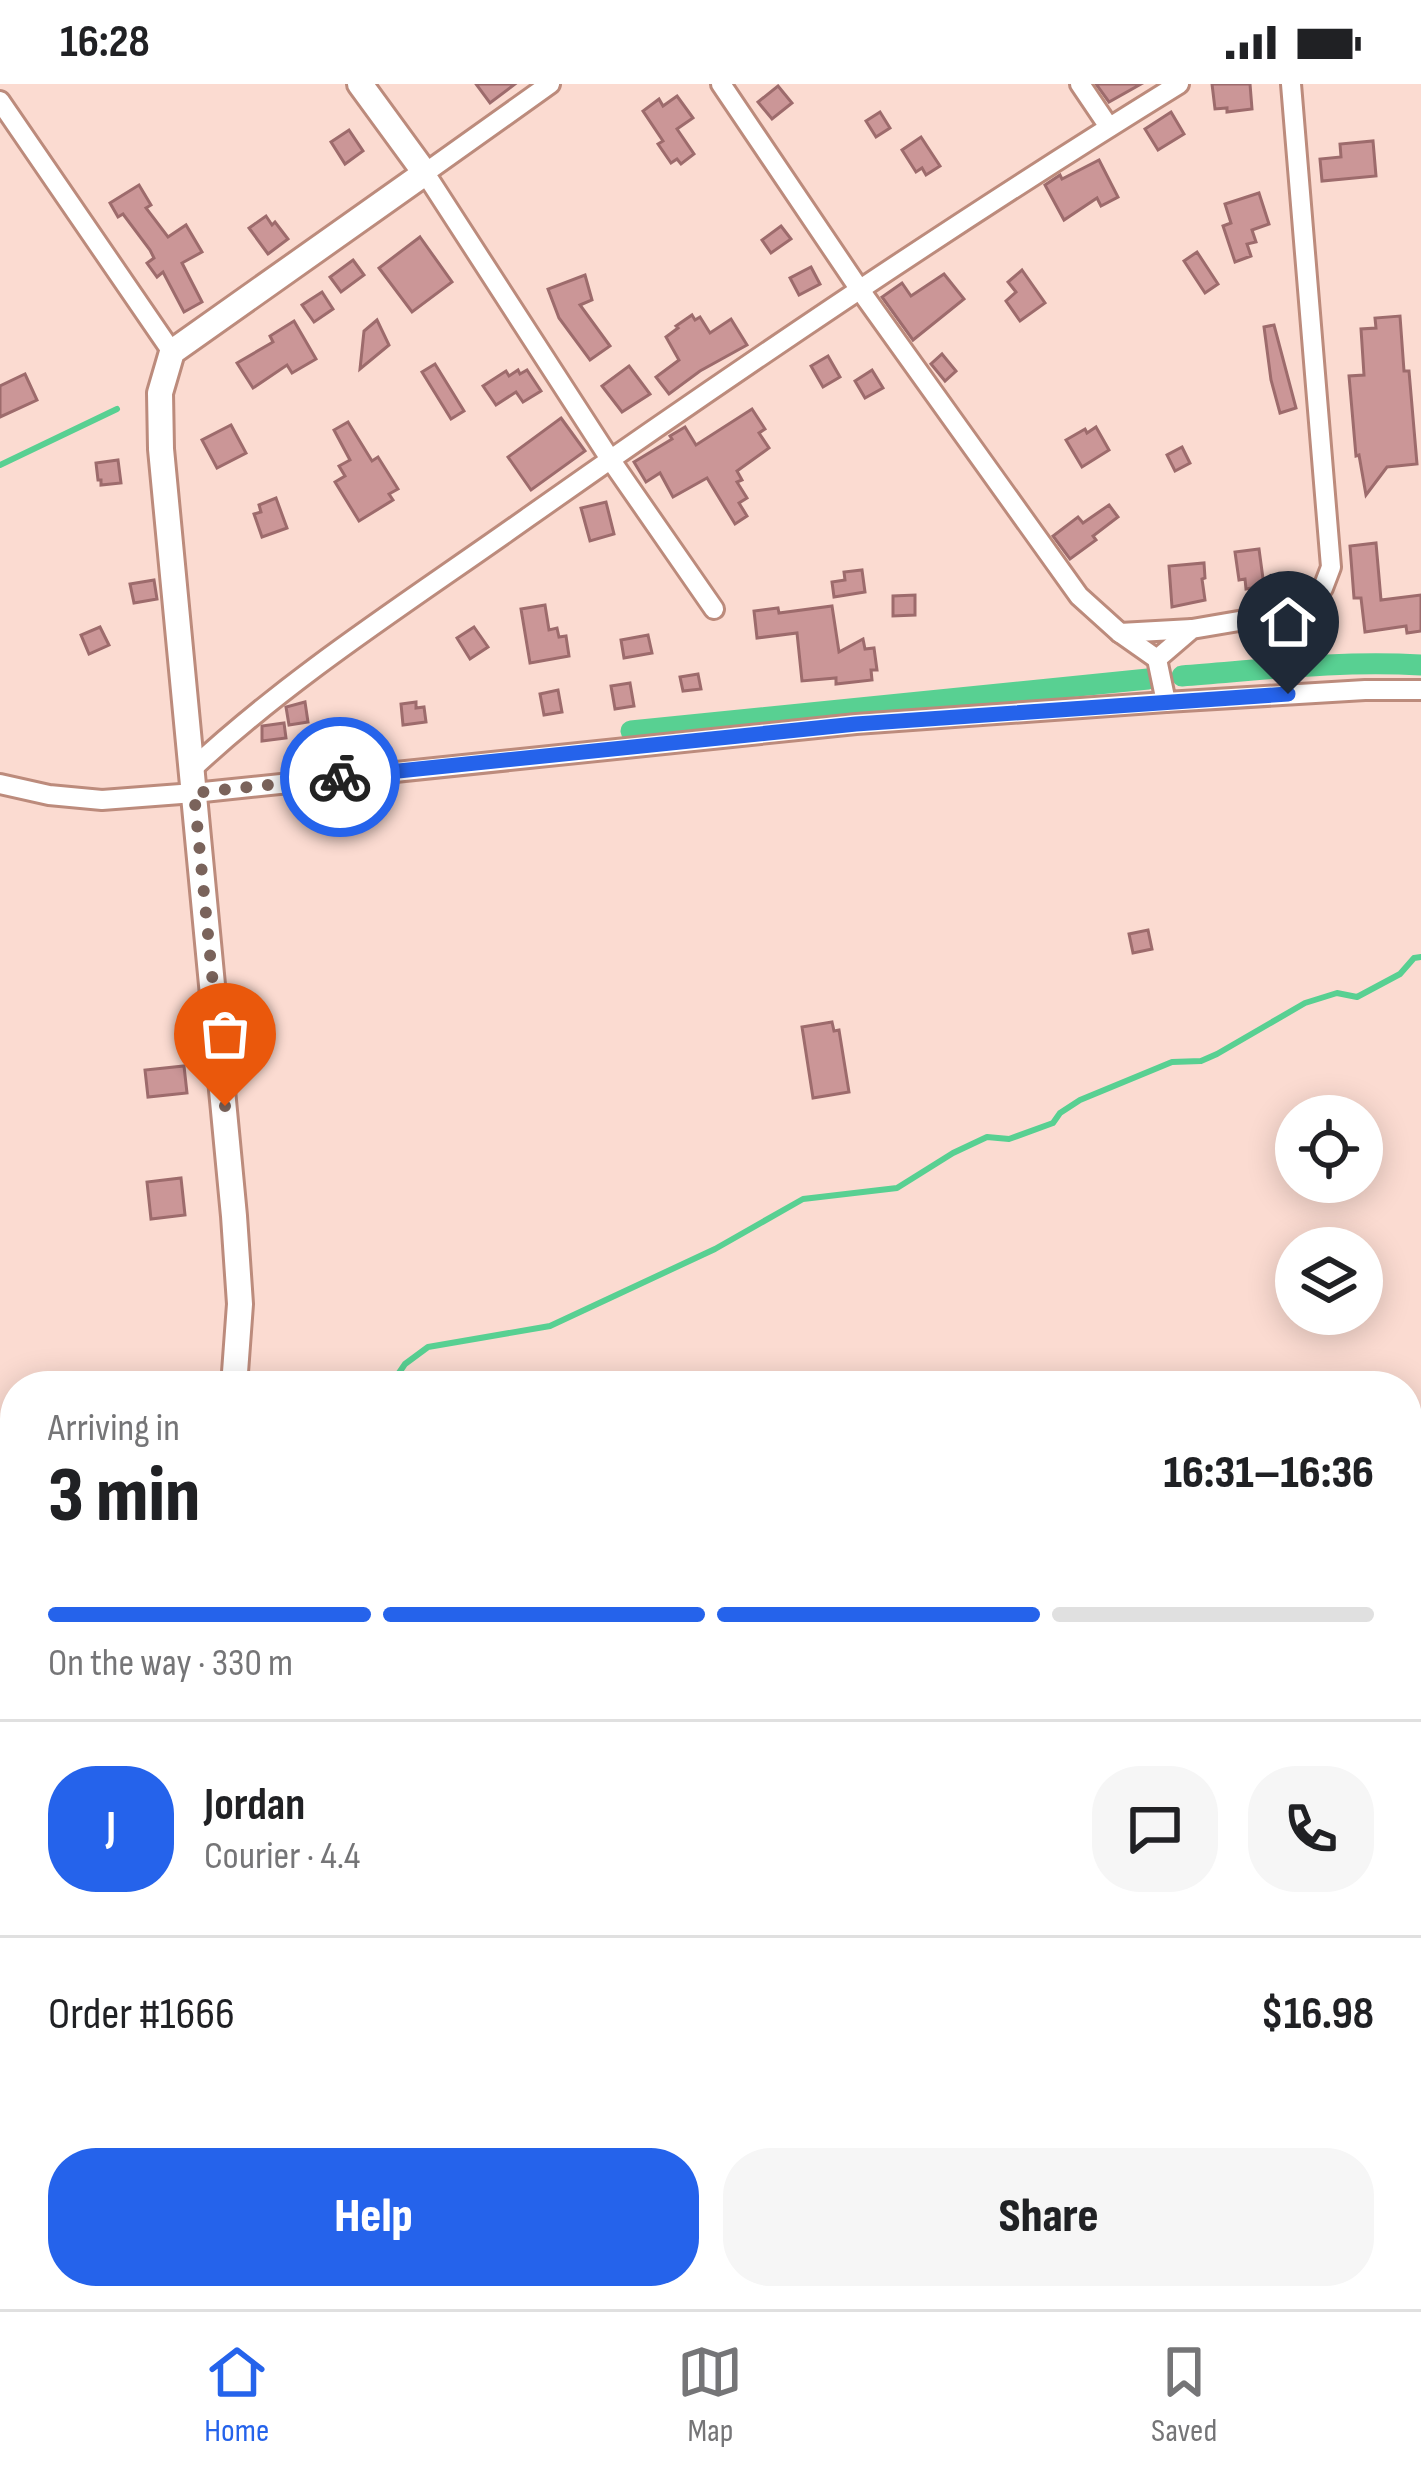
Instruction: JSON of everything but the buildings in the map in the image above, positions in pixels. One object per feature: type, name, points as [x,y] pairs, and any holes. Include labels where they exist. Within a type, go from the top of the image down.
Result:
[{"type":"street","points":[[360,84],[425,173],[610,459],[714,609]]},
{"type":"street","points":[[237,1371],[240,1304],[222,1069],[161,449],[160,393],[172,352],[550,84]]},
{"type":"street","points":[[722,84],[860,290],[1079,596],[1157,659],[1166,702]]},
{"type":"street","points":[[1080,84],[1108,127]]},
{"type":"street","points":[[193,781],[238,726],[278,694],[610,459],[1179,84]]},
{"type":"street","points":[[1120,633],[1192,629],[1291,612],[1323,588],[1331,567],[1291,84]]},
{"type":"street","points":[[0,101],[172,352]]},
{"type":"street","points":[[1157,659],[1192,629]]},
{"type":"street","points":[[0,784],[102,800],[193,781],[856,724],[1365,690],[1421,691]]},
{"type":"waterway","points":[[0,465],[117,409]]},
{"type":"waterway","points":[[1182,676],[1331,665],[1421,665]]},
{"type":"waterway","points":[[631,731],[1148,679]]},
{"type":"waterway","points":[[400,1371],[428,1347],[550,1326],[715,1249],[803,1199],[897,1188],[987,1137],[1009,1139],[1053,1123],[1080,1100],[1172,1062],[1201,1061],[1217,1054],[1305,1003],[1337,993],[1357,997],[1421,957]]},
{"type":"way so far","points":[[225,1106],[194,793],[340,777]]},
{"type":"route","points":[[340,777],[856,724],[1288,694]]}]
